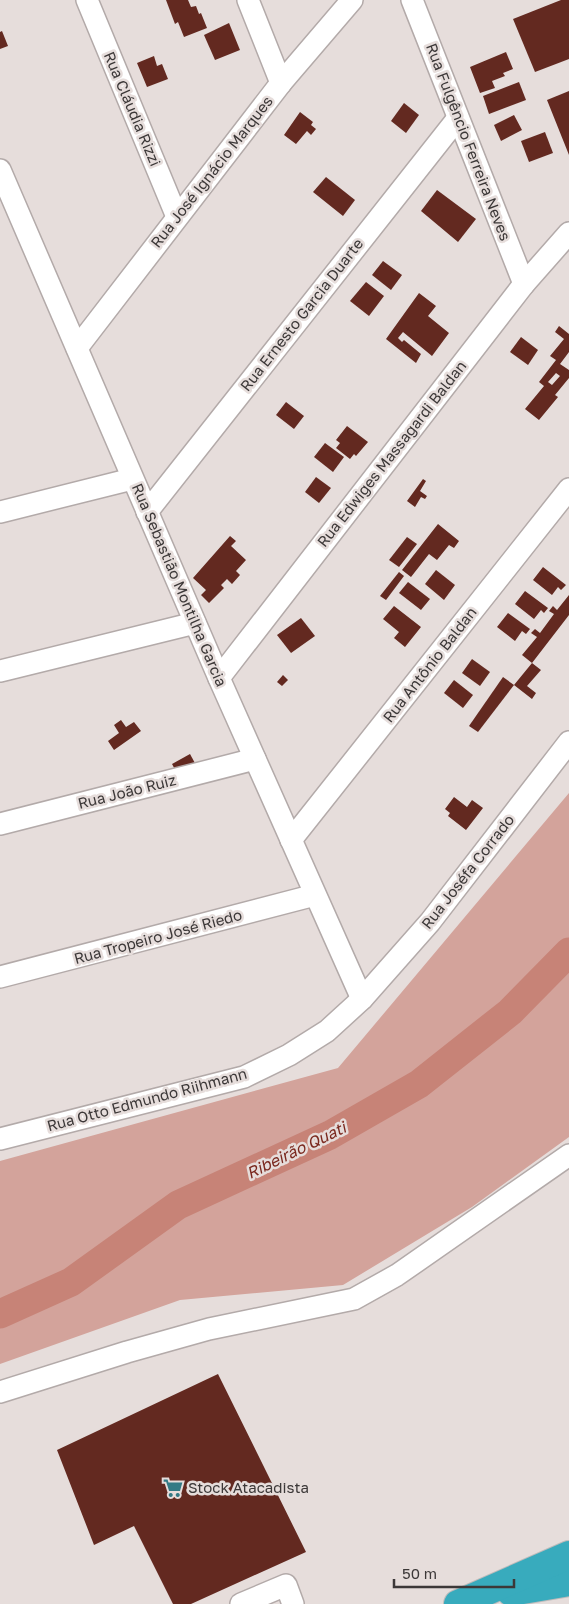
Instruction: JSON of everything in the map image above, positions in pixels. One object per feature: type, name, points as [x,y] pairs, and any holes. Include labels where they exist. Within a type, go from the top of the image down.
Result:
[{"type":"highway","points":[[462,1602],[569,1556]]},
{"type":"highway","points":[[462,1602],[569,1582]]},
{"type":"highway","points":[[554,1604],[569,1597]]},
{"type":"street","name":"Rua Cláudia Rizzi","points":[[87,0],[177,217]]},
{"type":"street","points":[[248,0],[281,82]]},
{"type":"street","name":"Rua José Ignácio Marques","points":[[77,348],[281,82],[352,0]]},
{"type":"street","name":"Rua Fulgêncio Ferreira Neves","points":[[412,0],[524,284]]},
{"type":"street","name":"Rua Ernesto Garcia Duarte","points":[[147,512],[458,118]]},
{"type":"street","name":"Rua Sebastião Montilha Garcia","points":[[0,170],[254,759],[362,999]]},
{"type":"street","name":"Rua Edwiges Massagardi Baldan","points":[[219,678],[524,284],[569,233]]},
{"type":"street","points":[[0,512],[132,479]]},
{"type":"street","name":"Rua Antônio Baldan","points":[[291,840],[569,489]]},
{"type":"street","points":[[0,671],[195,623]]},
{"type":"street","name":"Rua Joséfa Corrado","points":[[362,999],[430,922],[569,742]]},
{"type":"street","name":"Rua João Ruiz","points":[[0,824],[254,759]]},
{"type":"street","name":"Rua Tropeiro José Riedo","points":[[0,977],[315,895]]},
{"type":"street","name":"Rua Otto Edmundo Riihmann","points":[[0,1139],[244,1077],[289,1055],[327,1031],[362,999]]},
{"type":"street","points":[[0,1392],[127,1352],[209,1329],[354,1299],[405,1270],[569,1155]]},
{"type":"street","points":[[247,1603],[286,1585],[293,1604]]},
{"type":"shaded area","points":[[569,793],[569,1137],[472,1207],[343,1285],[180,1300],[0,1364],[0,1161],[338,1068]]},
{"type":"building","points":[[166,0],[188,0],[191,7],[196,6],[199,14],[201,13],[207,28],[184,37],[178,22],[175,24]]},
{"type":"building","points":[[561,0],[569,0],[569,59],[535,72],[513,19]]},
{"type":"building","points":[[229,23],[240,50],[215,60],[204,35]]},
{"type":"building","points":[[2,31],[8,46],[0,49],[0,32]]},
{"type":"building","points":[[506,52],[513,69],[503,73],[505,76],[492,81],[495,88],[480,93],[470,67]]},
{"type":"building","points":[[154,56],[157,66],[162,64],[168,79],[147,87],[137,63]]},
{"type":"building","points":[[519,82],[526,100],[489,114],[483,96]]},
{"type":"building","points":[[569,91],[569,155],[547,100]]},
{"type":"building","points":[[404,103],[419,115],[406,133],[391,121]]},
{"type":"building","points":[[300,112],[313,122],[311,125],[316,129],[311,135],[307,131],[296,144],[284,135]]},
{"type":"building","points":[[514,115],[522,130],[501,141],[494,125]]},
{"type":"building","points":[[545,132],[553,153],[529,162],[521,141]]},
{"type":"building","points":[[326,177],[355,200],[343,216],[313,192]]},
{"type":"building","points":[[437,190],[476,219],[458,242],[421,211]]},
{"type":"building","points":[[383,261],[402,275],[391,290],[372,275]]},
{"type":"building","points":[[366,282],[384,296],[369,316],[350,301]]},
{"type":"building","points":[[419,293],[436,306],[428,316],[449,333],[432,356],[403,332],[398,338],[402,342],[404,340],[421,354],[416,363],[386,339]]},
{"type":"building","points":[[559,326],[569,334],[569,352],[560,364],[569,370],[569,378],[555,395],[558,397],[539,420],[525,409],[544,386],[539,382],[556,360],[550,356],[564,339],[555,332]],"holes":[[[556,373],[560,376],[552,385],[548,382]]]},
{"type":"building","points":[[521,337],[538,350],[528,365],[510,352]]},
{"type":"building","points":[[286,402],[304,416],[294,429],[276,415]]},
{"type":"building","points":[[347,426],[368,442],[356,456],[354,454],[350,459],[336,448],[340,443],[336,440]]},
{"type":"building","points":[[325,443],[344,457],[333,472],[314,457]]},
{"type":"building","points":[[316,477],[331,488],[319,503],[305,492]]},
{"type":"building","points":[[423,479],[426,481],[420,491],[427,496],[425,499],[421,497],[415,507],[407,501]]},
{"type":"building","points":[[438,524],[459,541],[454,548],[449,545],[437,560],[429,554],[411,577],[402,570]]},
{"type":"building","points":[[230,536],[236,541],[231,546],[246,560],[236,571],[240,575],[232,584],[227,579],[221,585],[224,588],[209,603],[201,595],[206,590],[193,578]]},
{"type":"building","points":[[407,537],[417,544],[399,567],[389,560]]},
{"type":"building","points":[[543,567],[566,585],[561,590],[558,587],[552,595],[533,580]]},
{"type":"building","points":[[436,570],[455,585],[444,600],[425,584]]},
{"type":"building","points":[[399,572],[404,576],[386,600],[380,596]]},
{"type":"building","points":[[408,582],[430,599],[421,610],[399,593]]},
{"type":"building","points":[[525,591],[548,608],[544,613],[541,610],[534,619],[515,604]]},
{"type":"building","points":[[569,595],[569,615],[532,663],[522,655],[537,637],[531,633],[535,629],[540,633],[554,614],[549,611],[553,606],[557,610]]},
{"type":"building","points":[[394,606],[421,627],[405,647],[394,638],[399,632],[383,619]]},
{"type":"building","points":[[508,613],[530,629],[526,634],[522,631],[515,641],[497,627]]},
{"type":"building","points":[[301,618],[315,636],[291,653],[277,635]]},
{"type":"building","points":[[472,659],[490,672],[480,686],[462,673]]},
{"type":"building","points":[[532,663],[541,670],[527,686],[536,693],[532,699],[514,685]]},
{"type":"building","points":[[283,675],[288,680],[282,686],[277,682]]},
{"type":"building","points":[[503,677],[514,685],[478,732],[469,726]]},
{"type":"building","points":[[454,680],[473,695],[463,708],[444,693]]},
{"type":"building","points":[[121,720],[126,727],[134,722],[141,731],[114,750],[108,741],[119,733],[114,725]]},
{"type":"building","points":[[190,754],[196,765],[178,775],[172,764]]},
{"type":"building","points":[[454,797],[467,807],[472,800],[483,808],[466,830],[448,816],[450,813],[445,809]]},
{"type":"building","name":"Stock Atacadista","points":[[218,1374],[306,1552],[191,1604],[173,1604],[134,1526],[94,1545],[57,1450]]},
{"type":"waterway","name":"Ribeirão Quati","points":[[0,1314],[71,1282],[178,1205],[330,1135],[419,1084],[510,1012],[569,952]]},
{"type":"place","name":"Stock Atacadista","points":[[173,1488]]}]
